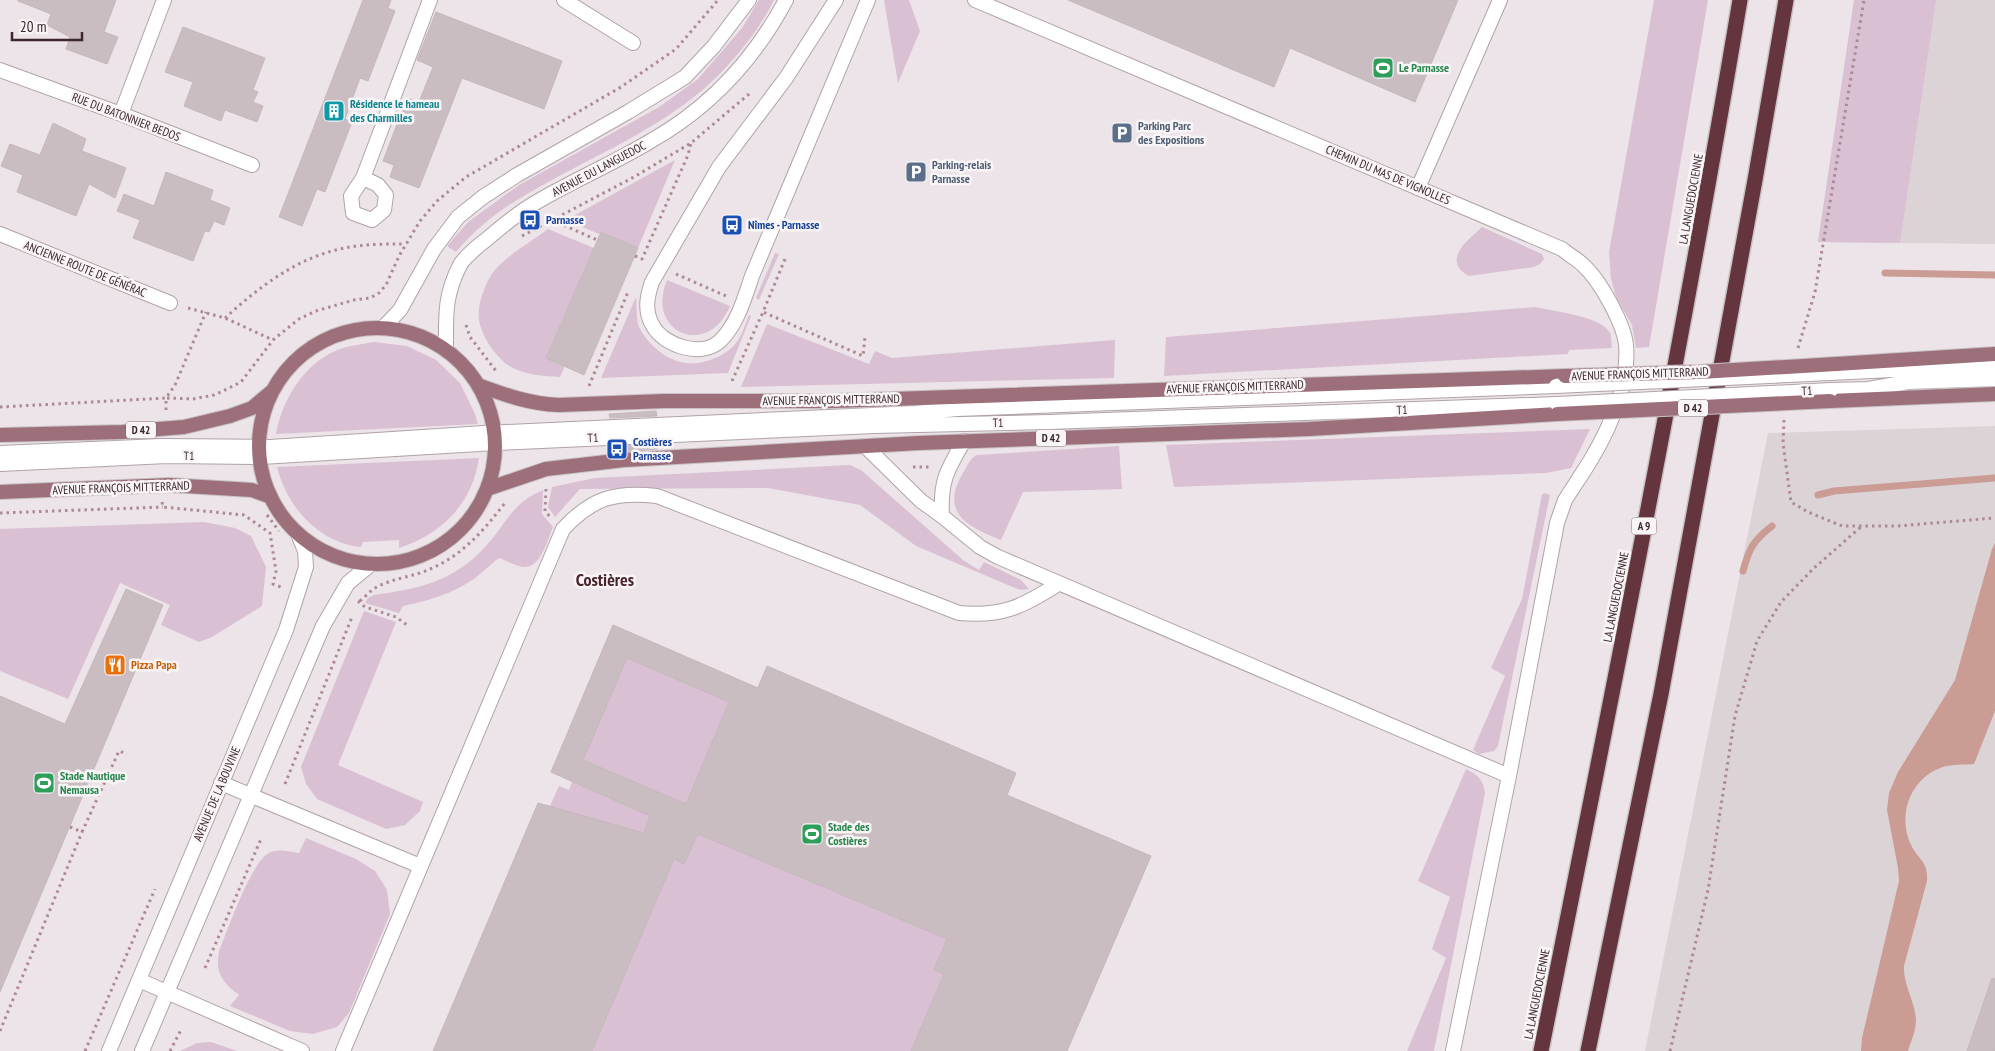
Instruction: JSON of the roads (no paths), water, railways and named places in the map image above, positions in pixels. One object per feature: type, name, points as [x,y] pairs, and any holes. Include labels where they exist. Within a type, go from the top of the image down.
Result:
[{"type":"highway","name":"LA LANGUEDOCIENNE","points":[[1541,1051],[1614,685],[1703,216],[1740,0]]},
{"type":"highway","points":[[1588,1051],[1661,694],[1754,190],[1786,0]]},
{"type":"main road","points":[[383,328],[407,332],[422,336],[446,350],[464,365],[478,385],[493,417],[496,438],[494,463],[486,490],[482,500],[464,525],[434,549],[420,556],[398,562],[371,564],[334,556],[316,547],[298,534],[284,519],[271,497],[262,471],[260,452],[262,420],[273,390],[289,367],[318,344],[353,330],[383,328]]},
{"type":"main road","name":"AVENUE FRANÇOIS MITTERRAND","points":[[478,385],[512,398],[559,405],[664,401],[844,400],[1560,381],[1700,372],[1833,368],[1995,354]]},
{"type":"main road","name":"D 42","points":[[0,435],[122,432],[184,427],[230,416],[252,408],[273,390]]},
{"type":"main road","name":"D 42","points":[[486,490],[546,469],[624,460],[964,441],[1308,429],[1557,409],[1830,396],[1995,394]]},
{"type":"main road","name":"AVENUE FRANÇOIS MITTERRAND","points":[[0,492],[169,485],[252,490],[271,497]]},
{"type":"street","points":[[121,114],[164,0]]},
{"type":"street","points":[[363,178],[430,0]]},
{"type":"street","points":[[564,0],[633,43]]},
{"type":"street","points":[[383,328],[400,310],[434,250],[458,217],[483,197],[517,175],[628,112],[685,77],[714,46],[749,0]]},
{"type":"street","name":"AVENUE DU LANGUEDOC","points":[[446,350],[445,311],[449,293],[461,264],[473,250],[535,203],[650,142],[686,118],[714,96],[744,64],[762,40],[786,0]]},
{"type":"street","points":[[836,0],[786,78],[719,167],[652,282],[646,298],[648,312],[653,326],[661,336],[672,343],[685,347],[708,347],[719,342],[729,329],[743,303],[756,267],[868,0]]},
{"type":"street","name":"CHEMIN DU MAS DE VIGNOLLES","points":[[975,0],[1562,249],[1584,266],[1604,293],[1623,329],[1626,346],[1625,367],[1620,391],[1606,434],[1565,500],[1557,523],[1454,1051]]},
{"type":"street","points":[[1418,188],[1500,0]]},
{"type":"street","name":"RUE DU BATONNIER BEDOS","points":[[0,70],[121,114],[252,165]]},
{"type":"street","name":"ANCIENNE ROUTE DE GÉNÉRAC","points":[[0,234],[170,304]]},
{"type":"street","points":[[1833,368],[1995,365]]},
{"type":"street","name":"T1","points":[[1830,396],[1908,382],[1995,379]]},
{"type":"street","name":"T1","points":[[0,464],[260,452],[957,409],[1560,381]]},
{"type":"street","name":"T1","points":[[496,438],[874,426],[1557,409]]},
{"type":"street","points":[[942,516],[941,494],[944,480],[948,467],[964,441]]},
{"type":"street","name":"T1","points":[[0,453],[160,446],[260,452]]},
{"type":"street","points":[[865,446],[921,501],[980,548],[1058,584],[1509,776]]},
{"type":"street","points":[[343,1051],[562,529],[577,513],[595,503],[616,496],[636,494],[657,496],[959,613],[981,615],[1005,612],[1032,601],[1058,584]]},
{"type":"street","name":"AVENUE DE LA BOUVINE","points":[[109,1051],[286,630],[306,567],[306,551],[298,534]]},
{"type":"street","points":[[142,1051],[332,607],[348,583],[371,564]]},
{"type":"street","points":[[221,783],[420,866]]},
{"type":"street","points":[[138,980],[302,1051]]},
{"type":"waterway","points":[[1885,273],[1995,275]]},
{"type":"waterway","points":[[1818,495],[1834,491],[1995,478]]},
{"type":"waterway","points":[[1743,571],[1753,545],[1772,526]]},
{"type":"place","name":"Le Parnasse","points":[[1383,68]]},
{"type":"place","name":"Résidence le hameau des Charmilles","points":[[334,111]]},
{"type":"place","name":"Parking Parc des Expositions","points":[[1122,133]]},
{"type":"place","name":"Parking-relais Parnasse","points":[[916,172]]},
{"type":"place","name":"Parnasse","points":[[530,220]]},
{"type":"place","name":"Nîmes - Parnasse","points":[[732,225]]},
{"type":"place","name":"Costières Parnasse","points":[[617,449]]},
{"type":"place","name":"Pizza Papa","points":[[115,665]]},
{"type":"place","name":"Stade Nautique Nemausa","points":[[44,783]]},
{"type":"place","name":"Stade des Costières","points":[[812,834]]},
{"type":"district","name":"Costières","points":[[605,580]]}]
